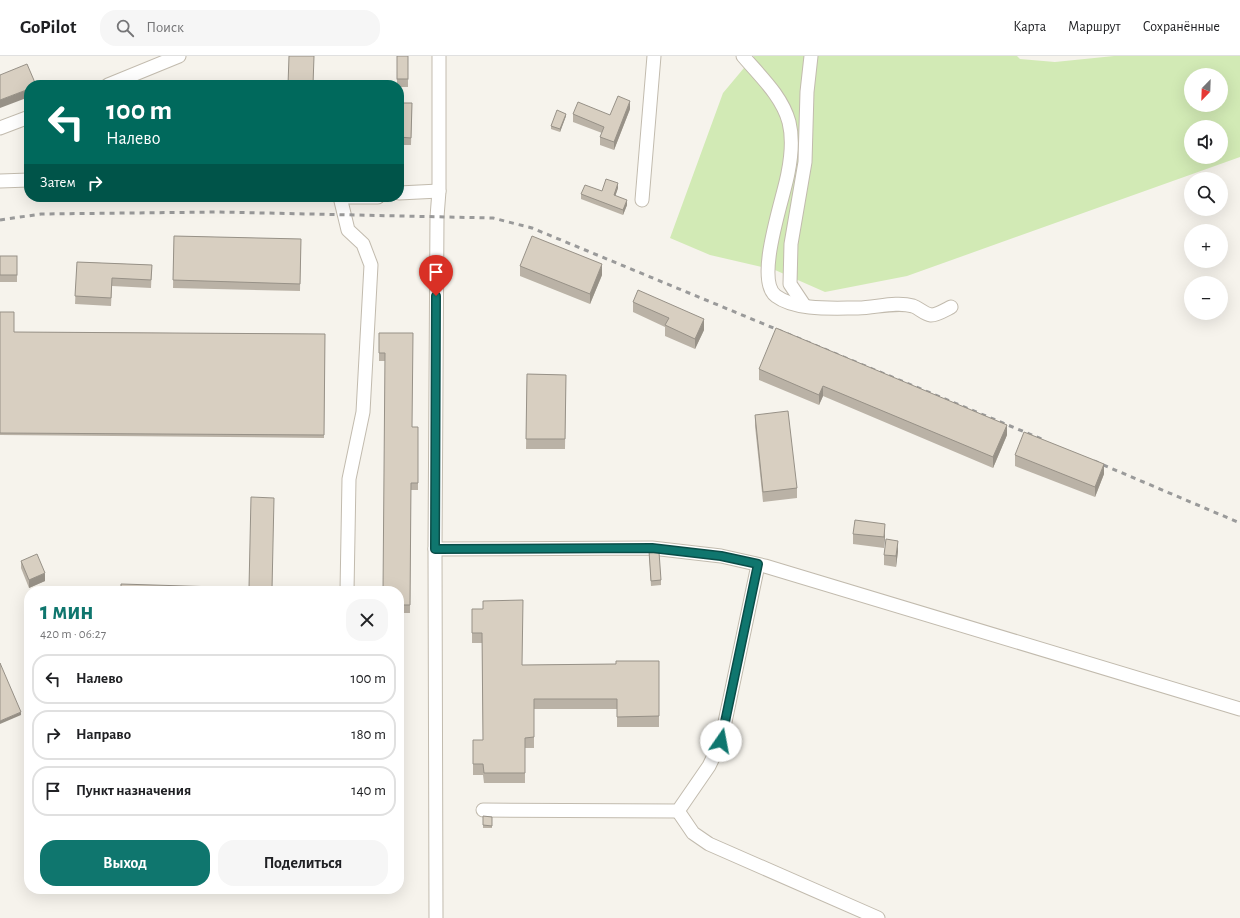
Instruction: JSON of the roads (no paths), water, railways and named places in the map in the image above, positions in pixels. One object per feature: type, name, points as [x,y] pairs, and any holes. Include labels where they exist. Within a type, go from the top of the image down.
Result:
[{"type":"street","points":[[120,80],[179,56]]},
{"type":"street","points":[[436,918],[436,224],[439,191],[439,56]]},
{"type":"street","points":[[642,200],[654,56]]},
{"type":"street","points":[[743,56],[772,90],[784,109],[790,124],[791,147],[788,173],[769,258],[767,276],[770,288],[775,296],[814,308],[913,306],[924,313],[933,315],[951,307]]},
{"type":"street","points":[[804,305],[790,284],[791,250],[805,162],[807,92],[811,56]]},
{"type":"street","points":[[0,128],[24,119]]},
{"type":"street","points":[[0,181],[24,180]]},
{"type":"street","points":[[404,193],[439,191]]},
{"type":"street","points":[[341,202],[348,230],[363,244],[371,265],[363,412],[349,479],[348,586]]},
{"type":"street","points":[[435,549],[652,548],[721,556],[758,564],[1240,709]]},
{"type":"street","points":[[678,811],[710,766],[721,741],[758,564]]},
{"type":"street","points":[[483,810],[678,811]]},
{"type":"street","points":[[678,811],[693,833],[709,844],[878,918]]},
{"type":"railway","points":[[0,220],[41,214],[218,212],[493,218],[532,228],[1044,440]]},
{"type":"railway","points":[[1094,461],[1240,523]]}]
